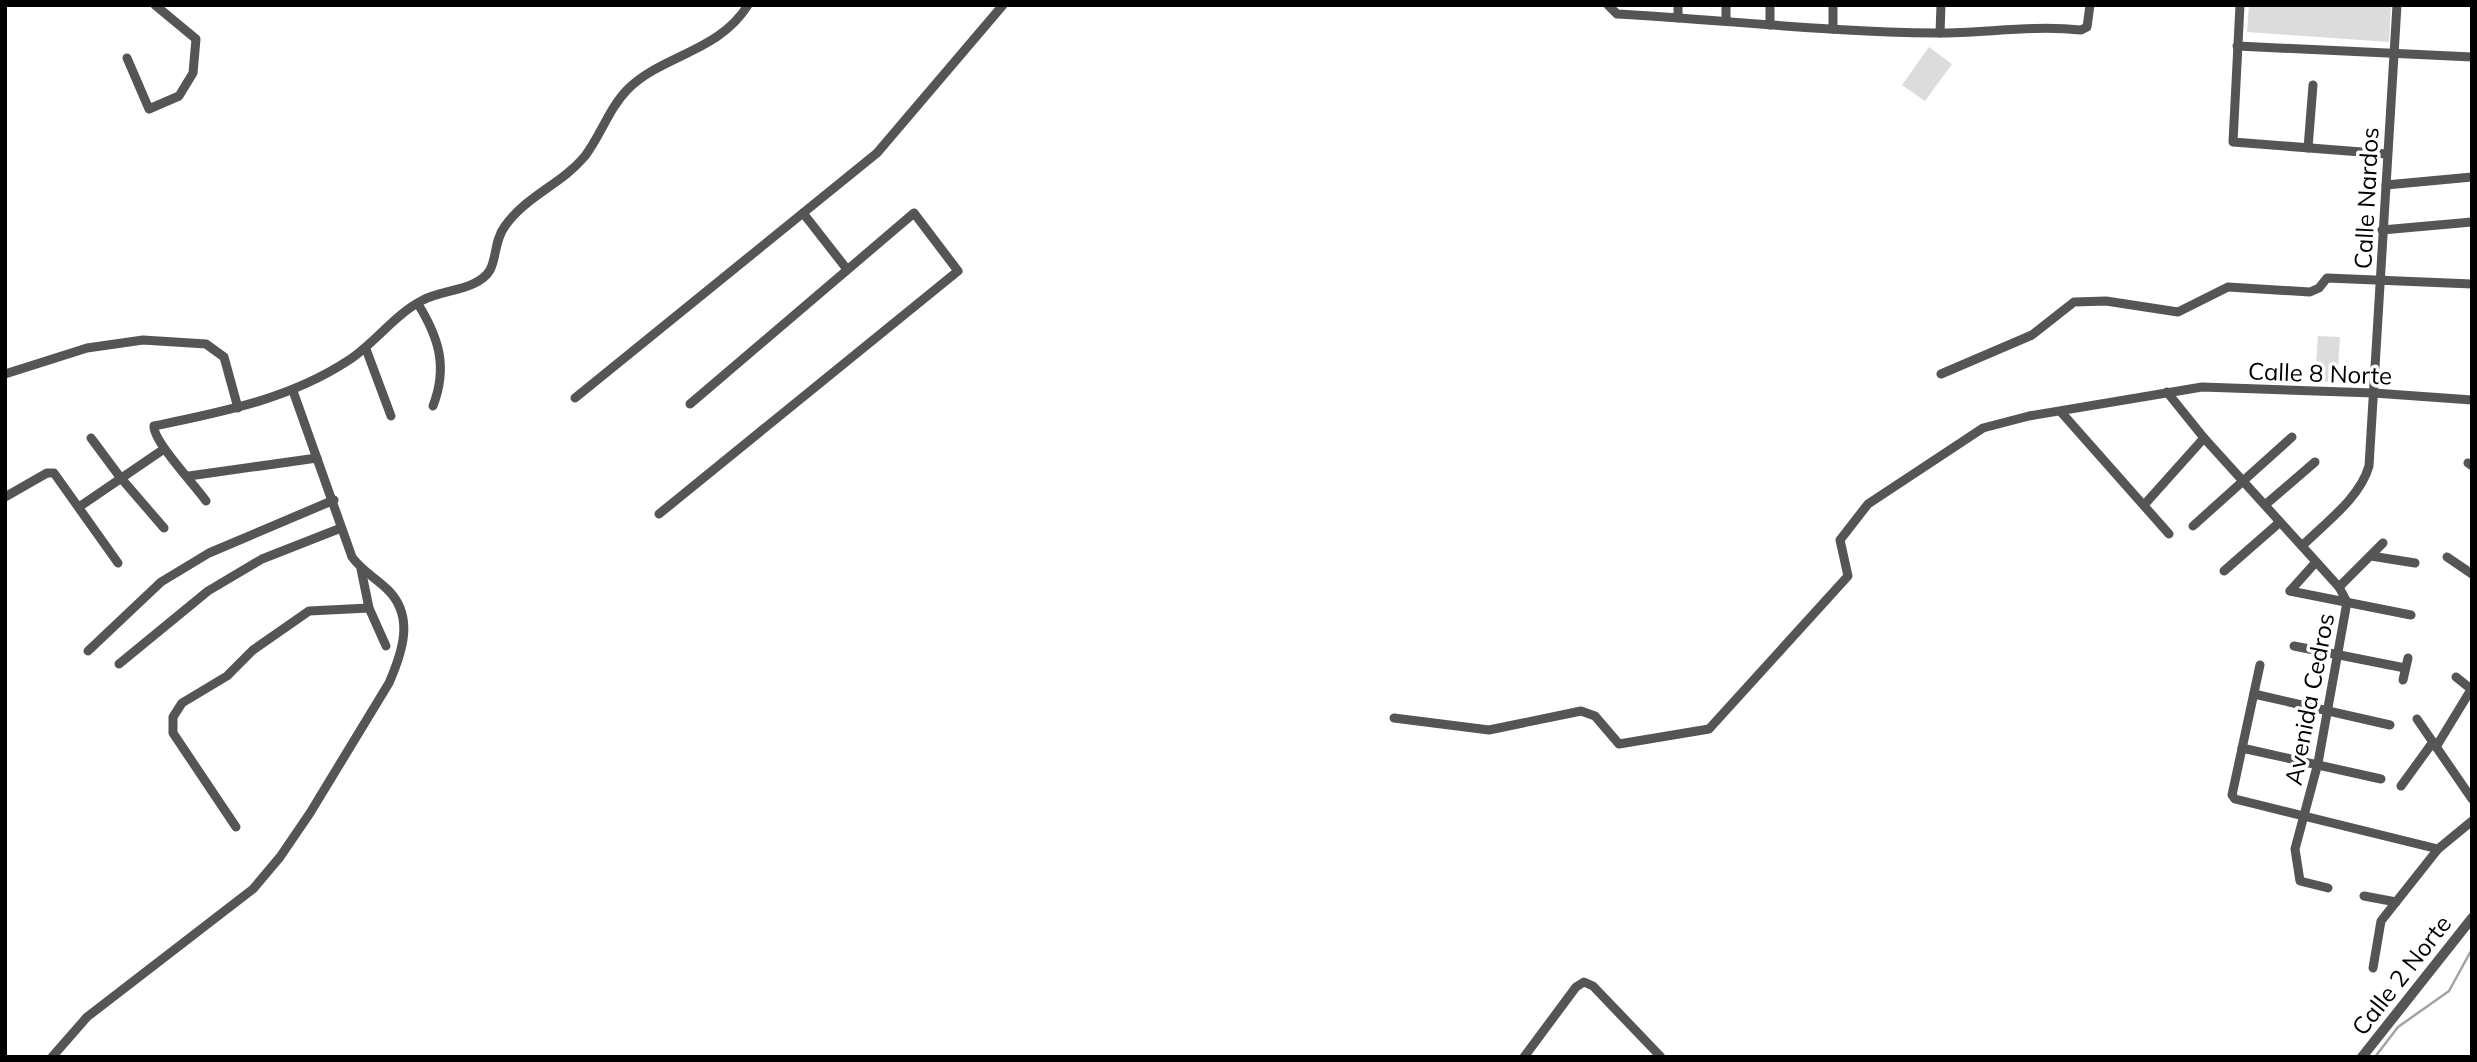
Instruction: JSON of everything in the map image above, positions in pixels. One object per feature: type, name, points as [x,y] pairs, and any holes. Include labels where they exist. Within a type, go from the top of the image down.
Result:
[{"type":"street","points":[[127,58],[149,109],[179,96],[193,73],[196,39],[155,5]]},
{"type":"street","points":[[206,501],[189,476],[164,449],[154,426],[238,408],[293,390],[366,349],[418,304],[477,282],[490,271],[495,244],[505,226],[529,201],[576,166],[628,89],[700,48],[730,27],[748,5]]},
{"type":"street","points":[[575,398],[877,153],[1003,5]]},
{"type":"street","points":[[1678,5],[1678,18]]},
{"type":"street","points":[[1726,5],[1726,21]]},
{"type":"street","points":[[1770,5],[1770,25]]},
{"type":"street","points":[[1833,5],[1833,29]]},
{"type":"street","points":[[1940,33],[1941,5]]},
{"type":"street","points":[[1609,8],[1617,14],[1833,29],[1940,33],[2040,26],[2081,30],[2087,27],[2090,5]]},
{"type":"street","points":[[2239,5],[2233,142],[2387,154]]},
{"type":"street","name":"Calle Nardos","points":[[2302,546],[2350,498],[2366,477],[2374,393],[2396,5]]},
{"type":"street","points":[[2237,46],[2472,57]]},
{"type":"street","points":[[2308,148],[2313,85]]},
{"type":"street","points":[[2386,185],[2472,177]]},
{"type":"street","points":[[803,213],[846,268]]},
{"type":"street","points":[[659,514],[958,271],[914,213],[846,268],[690,404]]},
{"type":"street","points":[[2382,230],[2472,222]]},
{"type":"street","points":[[1941,374],[2032,335],[2074,302],[2106,301],[2178,312],[2228,287],[2310,292],[2319,288],[2327,278],[2472,284]]},
{"type":"street","points":[[418,304],[432,327],[440,348],[442,370],[433,406]]},
{"type":"street","points":[[5,374],[87,348],[142,340],[206,344],[224,357],[238,408]]},
{"type":"street","points":[[366,349],[391,416]]},
{"type":"street","name":"Calle 8 Norte","points":[[1394,718],[1489,730],[1581,712],[1595,716],[1619,744],[1709,729],[1848,576],[1840,540],[1868,504],[1983,428],[2029,416],[2202,387],[2374,393],[2472,400]]},
{"type":"street","points":[[52,1057],[87,1017],[253,889],[280,857],[310,813],[389,683],[404,640],[402,611],[390,591],[360,569],[352,557],[293,390]]},
{"type":"street","name":"Avenida Cedros","points":[[2167,392],[2204,439],[2339,587],[2347,602],[2340,655],[2304,817],[2438,849]]},
{"type":"street","points":[[2061,412],[2169,534]]},
{"type":"street","points":[[91,438],[164,528]]},
{"type":"street","points":[[2193,526],[2292,438]]},
{"type":"street","points":[[2144,505],[2204,439]]},
{"type":"street","points":[[79,507],[164,449]]},
{"type":"street","points":[[189,476],[317,458]]},
{"type":"street","points":[[2264,505],[2315,462]]},
{"type":"street","points":[[5,497],[47,473],[54,473],[118,563]]},
{"type":"street","points":[[88,651],[171,576],[209,553],[334,500]]},
{"type":"street","points":[[2224,571],[2280,522]]},
{"type":"street","points":[[118,664],[208,591],[262,559],[341,528]]},
{"type":"street","points":[[2339,587],[2383,543]]},
{"type":"street","points":[[2371,556],[2415,563]]},
{"type":"street","points":[[2447,557],[2472,574]]},
{"type":"street","points":[[2316,562],[2290,591],[2411,615]]},
{"type":"street","points":[[360,569],[369,608],[386,646]]},
{"type":"street","points":[[236,827],[173,733],[173,717],[182,703],[227,676],[253,650],[309,611],[369,608]]},
{"type":"street","points":[[2294,646],[2405,668]]},
{"type":"street","points":[[2403,680],[2409,658]]},
{"type":"street","points":[[2260,665],[2232,795],[2304,817],[2295,849],[2300,881],[2328,888]]},
{"type":"street","points":[[2400,786],[2435,744],[2471,689],[2456,677]]},
{"type":"street","points":[[2254,694],[2390,725]]},
{"type":"street","points":[[2417,719],[2472,799]]},
{"type":"street","points":[[2242,748],[2381,779]]},
{"type":"street","points":[[2373,968],[2381,921],[2438,849],[2472,821]]},
{"type":"street","points":[[2364,895],[2396,902]]},
{"type":"street","name":"Calle 2 Norte","points":[[2362,1057],[2472,918]]},
{"type":"street","points":[[1524,1057],[1576,987],[1584,982],[1593,986],[1661,1057]]},
{"type":"shaded area","points":[[2249,5],[2391,5],[2389,42],[2247,32]]},
{"type":"shaded area","points":[[1929,47],[1952,64],[1925,101],[1902,85]]},
{"type":"shaded area","points":[[2318,336],[2340,337],[2337,382],[2315,381]]},
{"type":"waterway","points":[[2375,1057],[2398,1027],[2449,991],[2472,949]]}]
